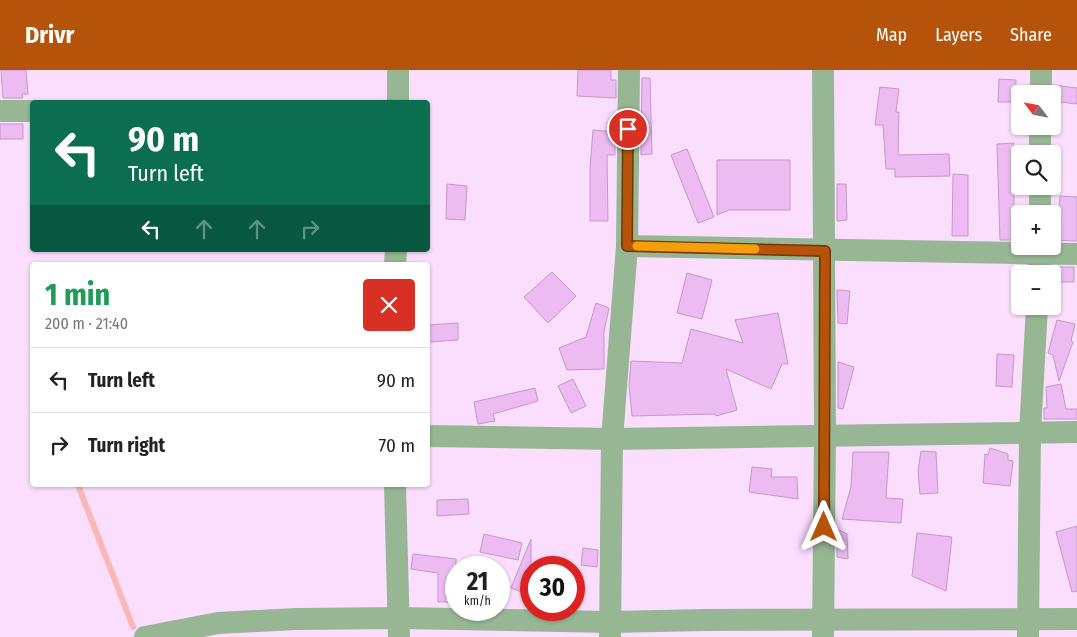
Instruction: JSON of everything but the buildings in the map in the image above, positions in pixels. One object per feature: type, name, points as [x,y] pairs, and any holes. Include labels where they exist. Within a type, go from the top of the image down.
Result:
[{"type":"street","points":[[398,70],[398,100]]},
{"type":"street","points":[[610,630],[612,438],[627,246],[629,70]]},
{"type":"street","points":[[823,70],[825,251],[824,628]]},
{"type":"street","points":[[1040,85],[1041,70]]},
{"type":"street","points":[[0,111],[30,111]]},
{"type":"street","points":[[627,246],[1039,258],[1077,254]]},
{"type":"street","points":[[1028,629],[1030,432],[1036,315]]},
{"type":"street","points":[[430,436],[612,438],[1077,432]]},
{"type":"street","points":[[395,487],[399,627]]},
{"type":"street","points":[[145,637],[218,622],[610,630],[1028,629],[1077,619]]},
{"type":"waterway","points":[[79,487],[133,627]]},
{"type":"slow traffic","points":[[637,246],[755,249]]},
{"type":"route","points":[[628,129],[627,246],[825,251],[824,527]]}]
